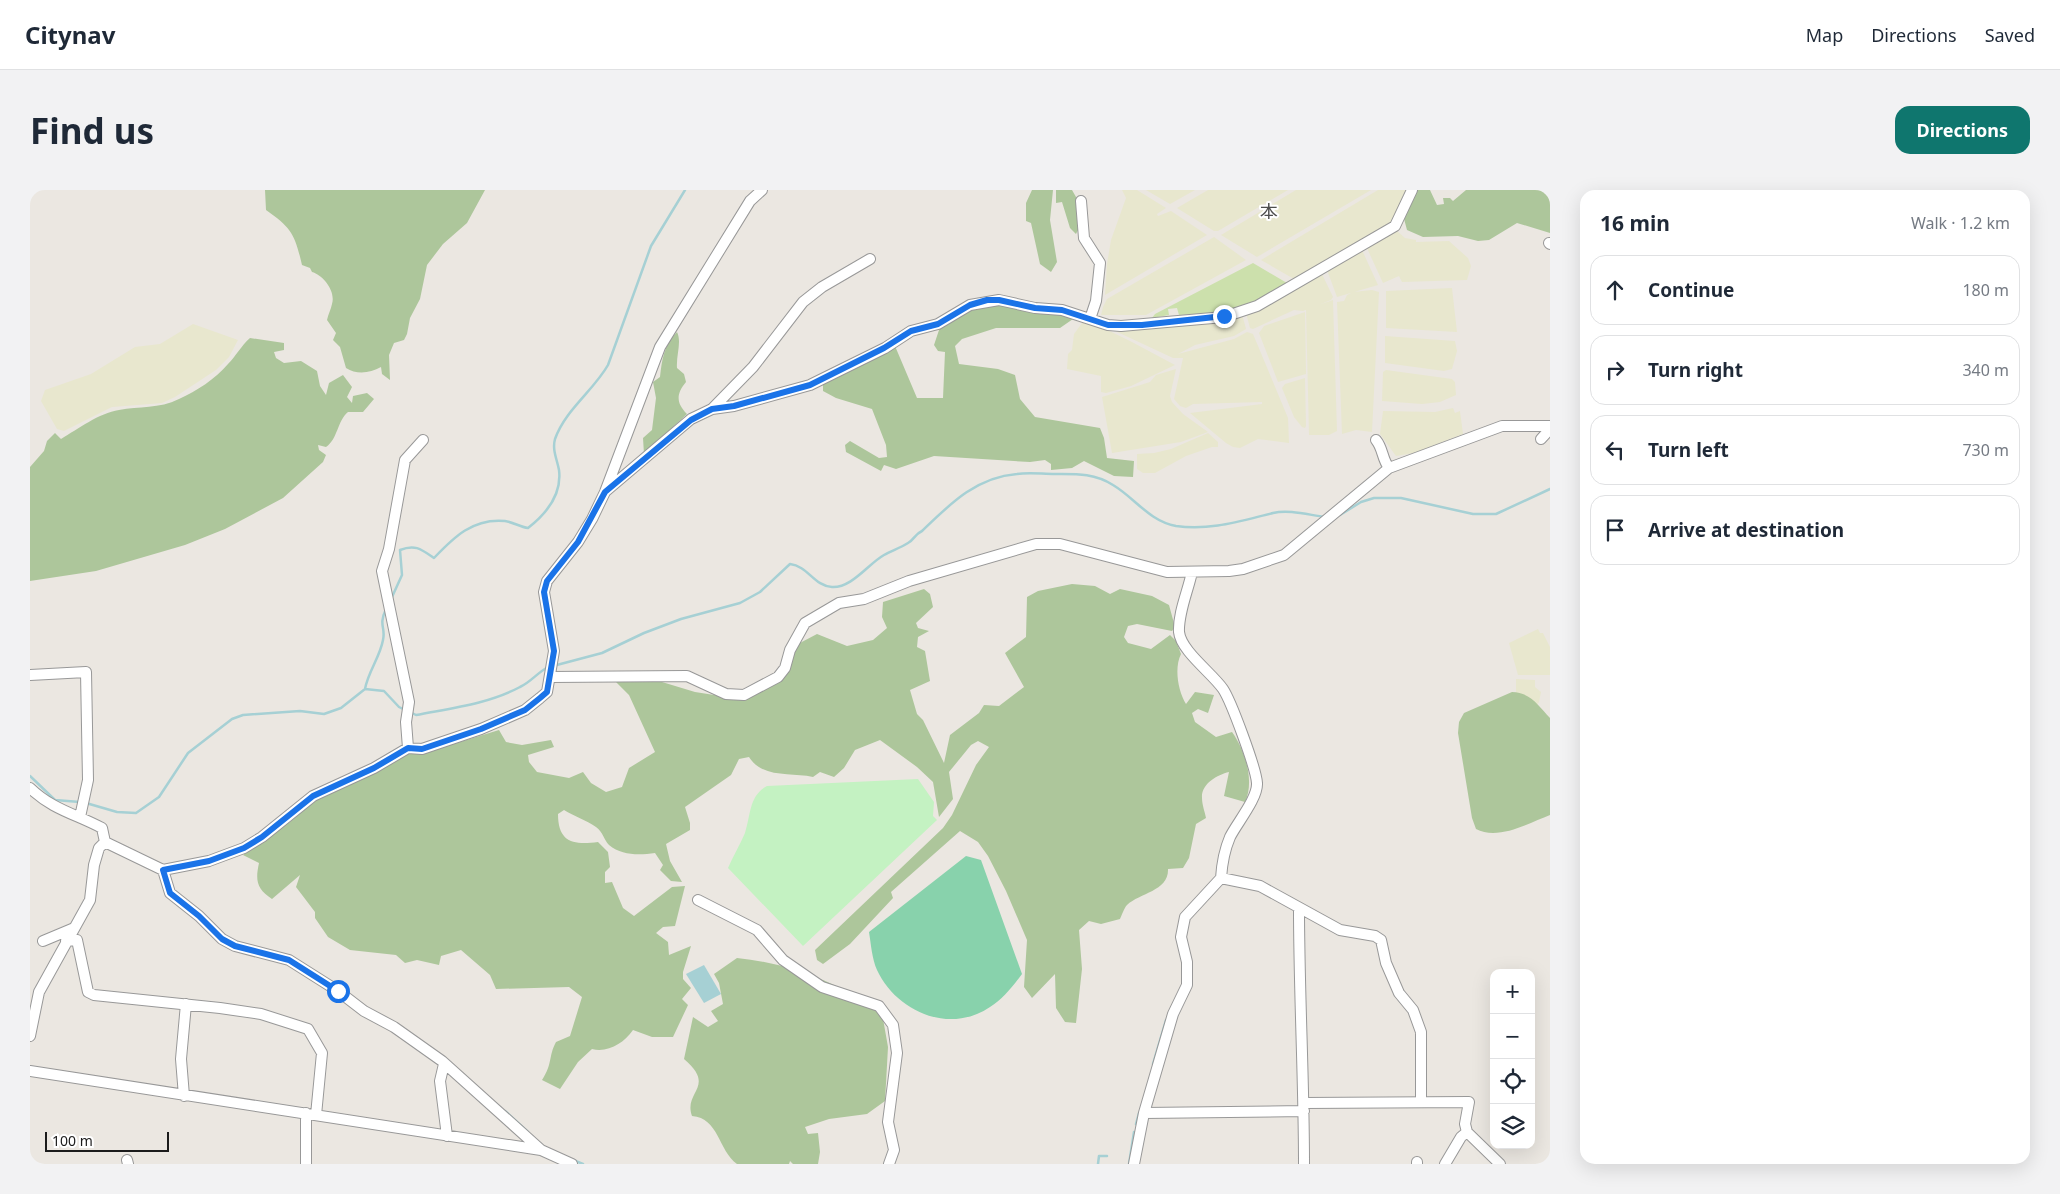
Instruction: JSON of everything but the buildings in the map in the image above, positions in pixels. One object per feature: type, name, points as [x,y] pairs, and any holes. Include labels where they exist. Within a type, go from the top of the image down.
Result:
[{"type":"street","points":[[105,842],[163,870],[209,861],[244,848],[262,837],[313,796],[374,768],[408,748],[422,749],[481,729],[525,710],[547,692],[554,651],[544,592],[547,581],[578,542],[605,492],[660,347],[750,202],[762,190]]},
{"type":"street","points":[[712,409],[734,406],[810,385],[884,348],[911,331],[938,324],[970,305],[987,300],[999,300],[1035,308],[1062,310],[1108,325],[1142,325],[1224,316],[1250,309],[1395,226],[1412,190]]},
{"type":"street","points":[[1080,201],[1084,238],[1100,263],[1096,301],[1090,319]]},
{"type":"street","points":[[605,492],[691,420],[712,409],[753,367],[803,302],[822,287],[870,259]]},
{"type":"street","points":[[551,677],[688,676],[726,694],[744,695],[778,677],[785,668],[797,634],[805,623],[818,614],[839,604],[864,599],[908,581],[1036,544],[1060,544],[1167,572],[1243,568],[1284,555],[1388,468],[1502,426],[1550,426]]},
{"type":"street","points":[[1541,439],[1550,430]]},
{"type":"street","points":[[408,748],[406,722],[409,702],[382,571],[389,550],[405,460],[423,440]]},
{"type":"street","points":[[1388,454],[1378,443],[1382,459],[1388,468]]},
{"type":"street","points":[[1134,1164],[1144,1112],[1173,1014],[1187,985],[1187,962],[1181,937],[1185,917],[1221,878],[1222,861],[1227,846],[1256,790],[1257,781],[1224,690],[1183,643],[1179,633],[1180,618],[1192,572]]},
{"type":"street","points":[[30,675],[86,672],[88,780],[80,817]]},
{"type":"street","points":[[30,788],[49,805],[63,813],[80,817],[102,828],[105,842]]},
{"type":"street","points":[[30,1036],[38,992],[90,900],[94,865],[100,848],[105,842]]},
{"type":"street","points":[[163,870],[170,893],[199,916],[222,939],[235,946],[289,960],[338,991],[364,1011],[394,1027],[444,1064],[541,1150]]},
{"type":"street","points":[[1221,878],[1260,886],[1340,930],[1375,936],[1381,940],[1386,963],[1399,993],[1413,1010],[1421,1032],[1421,1102]]},
{"type":"street","points":[[698,900],[757,930],[783,960],[822,987],[879,1006],[893,1025],[897,1053],[888,1122],[894,1150],[888,1164]]},
{"type":"street","points":[[1299,908],[1299,1017],[1304,1107],[1304,1164]]},
{"type":"street","points":[[43,941],[74,928]]},
{"type":"street","points":[[66,941],[77,940],[88,992],[94,996],[186,1004],[261,1014],[308,1029],[322,1053],[316,1115]]},
{"type":"street","points":[[184,1096],[181,1060],[186,1004]]},
{"type":"street","points":[[444,1064],[440,1081],[447,1136]]},
{"type":"street","points":[[30,1070],[184,1096],[541,1150],[572,1164]]},
{"type":"street","points":[[1144,1112],[1469,1102],[1465,1124],[1467,1132],[1500,1164]]},
{"type":"street","points":[[306,1113],[306,1164]]},
{"type":"street","points":[[1445,1164],[1461,1137],[1467,1132]]},
{"type":"green space","points":[[265,190],[485,190],[467,223],[443,244],[427,265],[420,299],[410,318],[407,334],[404,340],[394,343],[389,355],[390,380],[382,374],[381,367],[364,372],[355,372],[346,368],[340,347],[333,340],[336,333],[327,320],[333,299],[328,284],[320,276],[312,272],[310,268],[302,265],[291,233],[282,222],[266,210]]},
{"type":"green space","points":[[1032,190],[1053,190],[1050,220],[1057,262],[1051,272],[1040,264],[1031,223],[1026,221],[1026,203]]},
{"type":"green space","points":[[1056,190],[1072,190],[1076,197],[1078,230],[1076,234],[1070,228],[1062,202],[1056,203]]},
{"type":"green space","points":[[1122,190],[1137,190],[1166,208],[1157,214],[1158,216],[1171,211],[1207,235],[1105,295],[1111,240],[1126,198]]},
{"type":"green space","points":[[1146,190],[1195,190],[1170,204]]},
{"type":"green space","points":[[1208,190],[1288,190],[1218,231],[1214,231],[1177,208]]},
{"type":"green space","points":[[1296,190],[1371,190],[1257,257],[1221,235]]},
{"type":"green space","points":[[1378,190],[1409,190],[1394,221],[1294,279],[1261,260]]},
{"type":"green space","points":[[1415,190],[1430,190],[1437,205],[1444,204],[1443,198],[1450,198],[1453,201],[1466,190],[1550,190],[1550,233],[1517,223],[1489,240],[1478,241],[1458,236],[1423,237],[1407,230],[1403,215]]},
{"type":"green space","points":[[1395,229],[1405,238],[1416,240],[1416,242],[1449,241],[1468,258],[1471,266],[1467,280],[1402,282],[1399,276],[1383,283],[1366,246]]},
{"type":"green space","points":[[1214,237],[1246,260],[1146,315],[1101,315],[1107,299]]},
{"type":"green space","points":[[1362,250],[1378,285],[1337,297],[1327,270]]},
{"type":"green space","points":[[1253,263],[1287,283],[1254,303],[1223,313],[1179,315],[1177,308],[1168,309],[1169,315],[1152,318],[1155,314]]},
{"type":"green space","points":[[1321,272],[1333,297],[1331,300],[1303,311],[1294,310],[1253,329],[1250,328],[1246,313]]},
{"type":"green space","points":[[1452,288],[1457,332],[1386,328],[1386,291]]},
{"type":"green space","points":[[1372,290],[1379,292],[1372,432],[1356,430],[1342,434],[1337,302],[1344,301],[1347,295],[1353,292]]},
{"type":"green space","points":[[1333,300],[1337,431],[1329,435],[1309,435],[1306,309]]},
{"type":"green space","points":[[995,303],[1063,314],[1073,319],[1060,328],[996,328],[962,339],[955,346],[959,364],[998,369],[1015,375],[1020,399],[1035,417],[1100,428],[1104,438],[1107,458],[1134,461],[1133,477],[1114,476],[1084,461],[1072,468],[1051,470],[1051,464],[1045,460],[1030,462],[934,456],[896,469],[884,465],[881,471],[846,452],[845,445],[850,441],[879,458],[887,457],[886,445],[872,409],[836,398],[823,391],[823,384],[895,346],[917,398],[943,398],[945,352],[938,351],[934,345],[940,327],[970,308]]},
{"type":"green space","points":[[1305,312],[1306,374],[1278,382],[1259,333],[1264,326]]},
{"type":"green space","points":[[1242,314],[1246,329],[1234,336],[1195,345],[1178,354],[1234,339],[1247,332],[1253,334],[1288,418],[1289,443],[1258,439],[1240,448],[1226,443],[1190,413],[1262,404],[1262,402],[1193,404],[1186,408],[1180,406],[1174,399],[1183,358],[1173,358],[1113,330]]},
{"type":"green space","points":[[1085,319],[1175,365],[1131,386],[1106,393],[1101,392],[1101,376],[1067,369],[1068,354],[1072,350],[1074,334]]},
{"type":"green space","points":[[193,324],[238,340],[229,357],[216,370],[175,397],[162,403],[112,407],[64,431],[57,429],[41,401],[45,390],[91,374],[135,347],[160,344]]},
{"type":"green space","points":[[677,332],[679,340],[677,368],[684,374],[686,382],[680,391],[679,402],[687,414],[644,454],[643,438],[652,430],[656,398],[653,382],[660,377],[664,353],[669,342]]},
{"type":"green space","points":[[1385,336],[1455,341],[1457,351],[1452,369],[1444,371],[1385,363]]},
{"type":"green space","points":[[250,338],[284,343],[284,350],[274,352],[276,358],[284,363],[301,361],[317,371],[320,386],[326,395],[329,383],[343,375],[352,387],[347,397],[352,403],[353,396],[367,393],[374,399],[363,412],[348,412],[344,416],[330,444],[326,447],[318,445],[319,450],[326,455],[323,462],[283,498],[225,529],[185,545],[96,571],[30,581],[30,467],[44,451],[47,441],[55,433],[61,439],[104,414],[164,404],[186,396],[217,375]]},
{"type":"green space","points":[[1176,369],[1170,396],[1172,402],[1183,414],[1208,432],[1181,442],[1112,453],[1102,397],[1150,382],[1156,375]]},
{"type":"green space","points":[[1386,370],[1452,379],[1455,382],[1456,395],[1440,402],[1422,404],[1382,401],[1383,372]]},
{"type":"green space","points":[[1305,378],[1305,428],[1294,417],[1282,388],[1285,384]]},
{"type":"green space","points":[[1453,408],[1455,413],[1460,411],[1463,434],[1414,453],[1396,456],[1380,434],[1383,411],[1435,412]]},
{"type":"green space","points":[[1208,433],[1218,442],[1218,447],[1212,447],[1186,456],[1155,473],[1143,473],[1137,469],[1137,454],[1171,449]]},
{"type":"green space","points":[[1072,584],[1095,586],[1110,594],[1120,589],[1152,596],[1169,605],[1175,627],[1172,631],[1137,624],[1128,626],[1124,637],[1128,643],[1151,649],[1170,635],[1176,641],[1181,654],[1177,673],[1181,693],[1186,704],[1195,692],[1214,695],[1208,713],[1198,709],[1192,713],[1195,722],[1216,737],[1232,732],[1241,748],[1249,775],[1248,794],[1245,802],[1224,796],[1229,772],[1220,775],[1204,788],[1202,803],[1206,818],[1196,824],[1189,858],[1183,868],[1168,869],[1164,882],[1153,891],[1127,905],[1120,919],[1101,924],[1089,921],[1079,930],[1082,969],[1076,1023],[1065,1022],[1056,1008],[1055,974],[1032,998],[1024,987],[1027,940],[1006,891],[988,856],[978,842],[960,831],[891,892],[893,898],[850,944],[823,964],[817,960],[815,950],[943,828],[952,815],[976,765],[989,747],[978,741],[971,745],[949,772],[953,799],[939,817],[933,782],[917,767],[880,740],[855,750],[844,768],[834,777],[820,772],[813,777],[770,772],[755,764],[749,757],[739,759],[731,775],[685,807],[690,830],[666,844],[670,861],[682,882],[671,881],[660,870],[663,865],[655,853],[625,853],[614,849],[596,827],[564,810],[558,814],[561,831],[569,840],[582,843],[598,842],[608,852],[610,867],[605,872],[605,883],[612,882],[623,908],[634,916],[672,887],[685,886],[675,926],[663,927],[656,933],[668,942],[669,955],[691,946],[683,972],[683,979],[691,988],[682,999],[688,1005],[673,1037],[652,1037],[633,1030],[615,1046],[604,1050],[592,1049],[578,1062],[560,1089],[542,1080],[548,1069],[556,1042],[570,1036],[582,997],[569,987],[496,989],[490,975],[461,950],[441,956],[439,965],[417,960],[405,963],[396,955],[350,950],[328,937],[315,918],[315,912],[296,887],[300,875],[272,899],[263,892],[258,884],[259,863],[243,855],[277,829],[290,822],[319,797],[407,754],[424,753],[499,730],[506,742],[522,745],[551,740],[554,747],[528,755],[529,762],[537,772],[569,778],[583,772],[591,783],[606,792],[622,787],[629,768],[655,752],[629,695],[616,682],[662,682],[695,692],[727,697],[757,689],[780,668],[798,644],[817,634],[847,646],[873,640],[887,628],[882,617],[883,602],[924,589],[930,594],[933,607],[916,623],[918,628],[929,631],[918,637],[917,647],[925,651],[930,681],[910,690],[917,714],[923,720],[944,763],[950,735],[979,713],[984,705],[999,706],[1024,687],[1005,653],[1026,637],[1027,597],[1038,591]]},
{"type":"green space","points":[[1538,629],[1540,633],[1543,633],[1550,647],[1550,675],[1518,675],[1509,643]]},
{"type":"green space","points":[[1516,679],[1535,680],[1535,687],[1541,692],[1539,702],[1530,718],[1516,704]]},
{"type":"green space","points":[[1512,692],[1529,697],[1550,718],[1550,815],[1504,832],[1485,832],[1476,829],[1472,818],[1458,733],[1459,722],[1464,713]]},
{"type":"green space","points":[[918,779],[934,802],[933,816],[937,820],[803,946],[728,868],[745,833],[754,800],[761,790],[767,786]]},
{"type":"green space","points":[[966,856],[981,860],[1022,974],[1011,988],[990,1007],[974,1015],[958,1019],[941,1018],[925,1014],[910,1007],[886,985],[875,966],[869,932]]},
{"type":"green space","points":[[737,958],[775,964],[813,976],[849,992],[882,1013],[888,1047],[885,1101],[867,1114],[829,1119],[805,1127],[808,1134],[818,1133],[820,1152],[818,1164],[793,1164],[790,1161],[789,1164],[737,1164],[726,1151],[708,1122],[692,1116],[690,1108],[699,1083],[698,1076],[693,1068],[684,1059],[693,1017],[708,1027],[718,1021],[711,1011],[723,1004],[719,983],[714,974]]},
{"type":"water","points":[[704,965],[721,994],[704,1003],[686,974]]},
{"type":"waterway","points":[[392,597],[402,575],[400,550],[410,547],[418,548],[434,558],[457,536],[474,526],[494,521],[505,521],[528,528],[547,510],[555,495],[559,479],[559,470],[554,451],[555,439],[572,409],[608,365],[651,246],[685,190]]},
{"type":"waterway","points":[[553,666],[602,653],[644,633],[681,619],[740,603],[760,592],[790,564],[802,568],[826,586],[832,587],[846,584],[884,555],[910,542],[964,494],[976,486],[1002,476],[1031,473],[1078,474],[1099,478],[1121,490],[1158,519],[1176,526],[1213,526],[1279,512],[1325,517]]},
{"type":"waterway","points":[[1340,515],[1361,502],[1374,498],[1401,498],[1473,514],[1496,514],[1550,489]]},
{"type":"waterway","points":[[86,803],[117,812],[136,813],[159,797],[188,753],[232,719],[243,715],[300,711],[324,714],[341,708],[365,689],[384,636],[382,623],[386,609]]},
{"type":"waterway","points":[[410,712],[416,715],[470,705],[495,698],[524,685],[548,667]]},
{"type":"waterway","points":[[365,689],[384,691],[399,707],[405,710]]},
{"type":"waterway","points":[[30,776],[55,800],[80,802]]},
{"type":"waterway","points":[[1153,1064],[1166,1020]]},
{"type":"waterway","points":[[505,1111],[528,1132]]},
{"type":"waterway","points":[[1136,1124],[1139,1113]]},
{"type":"waterway","points":[[1129,1164],[1134,1132]]},
{"type":"waterway","points":[[1098,1164],[1099,1156],[1107,1156]]},
{"type":"waterway","points":[[573,1160],[583,1164]]},
{"type":"district","name":"本","points":[[1269,212]]},
{"type":"route","points":[[338,991],[289,960],[235,946],[222,939],[199,916],[170,893],[163,870],[209,861],[244,848],[262,837],[313,796],[374,768],[408,748],[422,749],[481,729],[525,710],[540,698],[547,692],[554,651],[544,592],[547,581],[578,542],[605,492],[691,420],[712,409],[734,406],[810,385],[884,348],[911,331],[938,324],[970,305],[987,300],[999,300],[1035,308],[1062,310],[1108,325],[1121,326],[1224,316]]}]
